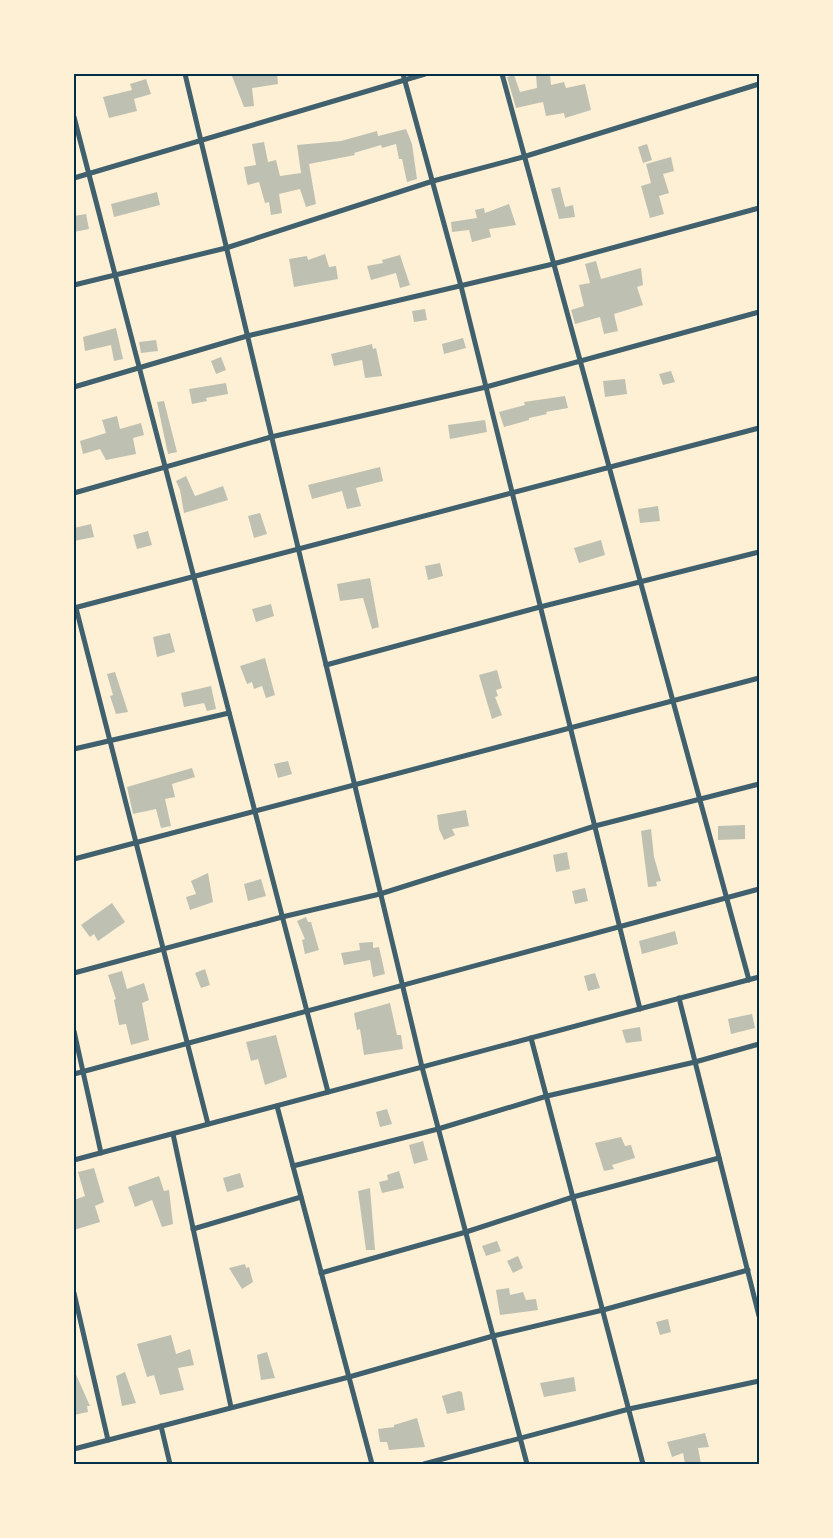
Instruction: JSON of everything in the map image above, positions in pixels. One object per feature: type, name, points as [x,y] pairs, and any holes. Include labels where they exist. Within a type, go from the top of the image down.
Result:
[{"type":"street","points":[[185,74],[422,1067],[527,1464]]},
{"type":"street","points":[[403,74],[461,286],[640,1009]]},
{"type":"street","points":[[74,178],[425,74]]},
{"type":"street","points":[[502,74],[523,157],[749,980]]},
{"type":"street","points":[[74,285],[226,248],[433,180],[523,157],[759,84]]},
{"type":"street","points":[[74,117],[328,1092]]},
{"type":"street","points":[[74,387],[247,336],[553,264],[759,208]]},
{"type":"street","points":[[74,493],[272,437],[486,388],[759,312]]},
{"type":"street","points":[[208,1124],[75,608],[759,428]]},
{"type":"street","points":[[326,665],[540,607],[759,552]]},
{"type":"street","points":[[74,859],[759,678]]},
{"type":"street","points":[[74,749],[229,713]]},
{"type":"street","points":[[74,972],[164,950],[282,917],[380,894],[595,826],[759,784]]},
{"type":"street","points":[[74,1074],[759,889]]},
{"type":"street","points":[[74,1160],[759,977]]},
{"type":"street","points":[[679,998],[759,1316]]},
{"type":"street","points":[[74,1031],[101,1153]]},
{"type":"street","points":[[531,1038],[643,1464]]},
{"type":"street","points":[[293,1166],[438,1129],[547,1096],[695,1062],[759,1044]]},
{"type":"street","points":[[277,1106],[372,1464]]},
{"type":"street","points":[[173,1134],[231,1407]]},
{"type":"street","points":[[321,1273],[466,1232],[573,1197],[720,1158]]},
{"type":"street","points":[[193,1229],[301,1197]]},
{"type":"street","points":[[74,1449],[349,1377],[493,1336],[603,1310],[748,1270]]},
{"type":"street","points":[[74,1293],[108,1440]]},
{"type":"street","points":[[424,1464],[628,1409],[759,1381]]},
{"type":"street","points":[[161,1426],[170,1464]]},
{"type":"building","points":[[240,74],[277,74],[278,84],[252,88],[254,106],[244,107],[232,76]]},
{"type":"building","points":[[536,74],[550,74],[551,85],[564,82],[566,88],[585,84],[591,110],[565,118],[564,113],[546,116],[543,102],[516,108],[507,77],[514,75],[520,92],[537,88]]},
{"type":"building","points":[[146,79],[151,94],[134,99],[137,111],[109,118],[103,97],[132,90],[130,84]]},
{"type":"building","points":[[406,129],[412,144],[417,179],[407,182],[402,159],[399,159],[396,144],[382,148],[381,145],[354,153],[355,155],[309,164],[316,204],[306,207],[300,189],[279,194],[282,213],[271,215],[269,202],[265,203],[259,182],[248,185],[247,183],[244,167],[256,165],[252,144],[264,142],[268,162],[276,160],[280,176],[301,173],[297,145],[341,141],[377,131],[378,136]]},
{"type":"building","points":[[647,144],[652,160],[643,163],[638,147]]},
{"type":"building","points":[[671,157],[674,171],[663,174],[669,193],[659,196],[664,214],[650,218],[641,186],[651,183],[646,164]]},
{"type":"building","points":[[560,187],[565,207],[573,205],[575,217],[559,219],[551,189]]},
{"type":"building","points":[[157,192],[160,205],[114,217],[111,204]]},
{"type":"building","points":[[509,204],[516,225],[489,229],[491,237],[472,242],[469,230],[452,232],[451,222],[477,218],[475,210],[484,208],[485,213]]},
{"type":"building","points":[[86,214],[89,229],[74,232],[74,216]]},
{"type":"building","points":[[325,254],[329,267],[336,266],[338,279],[294,287],[289,259],[307,256],[308,260]]},
{"type":"building","points":[[400,255],[410,285],[400,288],[396,273],[371,280],[367,266],[383,263],[382,260]]},
{"type":"building","points":[[596,261],[601,279],[641,268],[643,285],[637,287],[643,305],[614,314],[618,331],[604,334],[600,317],[575,324],[571,310],[584,306],[579,285],[590,283],[585,264]]},
{"type":"building","points":[[425,309],[427,320],[414,322],[412,311]]},
{"type":"building","points":[[116,328],[123,359],[114,361],[111,345],[85,351],[83,337]]},
{"type":"building","points":[[463,338],[466,348],[444,354],[442,344]]},
{"type":"building","points":[[156,340],[158,351],[141,353],[139,342]]},
{"type":"building","points":[[372,344],[373,349],[376,348],[382,376],[365,378],[362,360],[334,366],[331,354]]},
{"type":"building","points":[[221,357],[226,370],[216,374],[211,361]]},
{"type":"building","points":[[671,371],[675,382],[663,385],[659,374]]},
{"type":"building","points":[[625,379],[627,394],[605,397],[603,381]]},
{"type":"building","points":[[226,383],[228,394],[206,398],[207,401],[192,404],[189,389]]},
{"type":"building","points":[[565,396],[568,408],[546,412],[547,414],[504,427],[499,412],[525,405],[524,402]]},
{"type":"building","points":[[164,401],[177,452],[168,454],[157,402]]},
{"type":"building","points":[[117,416],[120,429],[141,423],[144,435],[133,438],[136,454],[106,460],[100,449],[83,454],[80,441],[106,433],[102,420]]},
{"type":"building","points":[[485,420],[487,432],[450,439],[448,425]]},
{"type":"building","points":[[380,467],[383,481],[356,488],[361,506],[347,509],[342,491],[312,499],[308,485]]},
{"type":"building","points":[[186,476],[195,496],[223,486],[228,500],[184,513],[180,490],[176,481]]},
{"type":"building","points":[[658,506],[660,521],[640,523],[638,509]]},
{"type":"building","points":[[260,513],[267,534],[254,538],[248,516]]},
{"type":"building","points":[[91,524],[94,537],[74,541],[74,528]]},
{"type":"building","points":[[148,531],[152,545],[137,549],[133,535]]},
{"type":"building","points":[[601,540],[605,555],[579,563],[574,548]]},
{"type":"building","points":[[440,563],[443,576],[428,580],[425,566]]},
{"type":"building","points":[[370,578],[379,627],[372,629],[363,598],[340,601],[337,584]]},
{"type":"building","points":[[271,604],[274,616],[256,622],[252,609]]},
{"type":"building","points":[[170,633],[175,652],[157,657],[153,637]]},
{"type":"building","points":[[265,658],[275,695],[266,698],[262,686],[254,689],[252,682],[247,684],[240,666]]},
{"type":"building","points":[[497,670],[502,688],[496,690],[498,696],[495,697],[502,715],[492,719],[479,675]]},
{"type":"building","points":[[115,672],[128,712],[116,714],[110,696],[113,695],[107,674]]},
{"type":"building","points":[[211,686],[216,709],[207,711],[204,703],[184,707],[181,693]]},
{"type":"building","points":[[288,761],[292,774],[278,778],[274,764]]},
{"type":"building","points":[[192,768],[195,777],[172,784],[175,797],[165,799],[171,826],[161,828],[156,809],[133,814],[127,787]]},
{"type":"building","points":[[466,810],[469,826],[452,829],[455,835],[444,840],[439,829],[437,815]]},
{"type":"building","points":[[745,825],[745,839],[718,840],[718,826]]},
{"type":"building","points":[[651,829],[654,857],[661,881],[656,882],[657,886],[648,887],[641,831]]},
{"type":"building","points":[[567,852],[570,869],[556,872],[553,855]]},
{"type":"building","points":[[208,873],[213,902],[190,910],[186,897],[196,894],[191,881]]},
{"type":"building","points":[[261,879],[266,896],[248,901],[244,884]]},
{"type":"building","points":[[585,888],[588,901],[575,904],[572,891]]},
{"type":"building","points":[[112,903],[125,922],[98,941],[94,934],[90,937],[81,925]]},
{"type":"building","points":[[306,917],[308,922],[311,922],[319,950],[305,954],[302,940],[305,939],[297,921]]},
{"type":"building","points":[[675,931],[678,944],[642,954],[639,941]]},
{"type":"building","points":[[373,942],[373,948],[379,947],[385,974],[373,977],[370,960],[344,965],[341,953],[360,950],[359,943]]},
{"type":"building","points":[[205,969],[210,985],[201,988],[195,973]]},
{"type":"building","points":[[122,971],[127,989],[144,983],[149,1000],[142,1003],[149,1040],[131,1045],[126,1024],[119,1025],[114,1000],[116,999],[108,975]]},
{"type":"building","points":[[595,973],[600,988],[588,991],[584,976]]},
{"type":"building","points":[[390,1003],[397,1035],[401,1035],[403,1049],[364,1055],[360,1029],[357,1030],[354,1013]]},
{"type":"building","points":[[752,1014],[755,1028],[731,1034],[728,1019]]},
{"type":"building","points":[[640,1027],[642,1041],[626,1043],[622,1030]]},
{"type":"building","points":[[276,1035],[287,1077],[265,1085],[258,1059],[251,1061],[246,1042]]},
{"type":"building","points":[[387,1109],[392,1124],[380,1127],[376,1112]]},
{"type":"building","points":[[621,1137],[625,1146],[631,1145],[635,1158],[612,1165],[614,1169],[604,1171],[595,1143]]},
{"type":"building","points":[[423,1141],[428,1160],[414,1164],[409,1145]]},
{"type":"building","points":[[94,1168],[104,1202],[95,1206],[100,1222],[74,1230],[74,1200],[85,1196],[78,1172]]},
{"type":"building","points":[[399,1171],[404,1188],[382,1193],[379,1182],[388,1180],[387,1175]]},
{"type":"building","points":[[240,1173],[244,1187],[227,1192],[223,1178]]},
{"type":"building","points":[[159,1176],[164,1191],[169,1190],[173,1224],[162,1227],[152,1200],[135,1207],[128,1187]]},
{"type":"building","points":[[370,1188],[375,1250],[366,1250],[358,1191]]},
{"type":"building","points":[[497,1241],[501,1251],[486,1256],[482,1246]]},
{"type":"building","points":[[518,1256],[523,1268],[513,1273],[507,1261]]},
{"type":"building","points":[[245,1264],[246,1268],[249,1267],[253,1282],[242,1289],[229,1268]]},
{"type":"building","points":[[509,1288],[510,1295],[523,1292],[526,1300],[536,1299],[538,1310],[500,1315],[496,1290]]},
{"type":"building","points":[[668,1319],[671,1332],[660,1335],[656,1322]]},
{"type":"building","points":[[171,1335],[176,1354],[190,1349],[194,1365],[178,1368],[184,1390],[160,1395],[154,1375],[147,1377],[137,1344]]},
{"type":"building","points":[[267,1352],[275,1378],[261,1380],[257,1355]]},
{"type":"building","points":[[74,1370],[90,1406],[87,1406],[88,1412],[74,1415]]},
{"type":"building","points":[[125,1372],[136,1403],[122,1406],[116,1376]]},
{"type":"building","points":[[574,1377],[576,1391],[544,1397],[540,1383]]},
{"type":"building","points":[[459,1391],[462,1392],[465,1410],[447,1414],[442,1396]]},
{"type":"building","points":[[417,1418],[425,1447],[389,1450],[387,1442],[380,1442],[378,1429],[394,1427],[394,1425]]},
{"type":"building","points":[[705,1433],[709,1447],[698,1448],[701,1464],[685,1464],[683,1453],[672,1457],[667,1442]]}]
